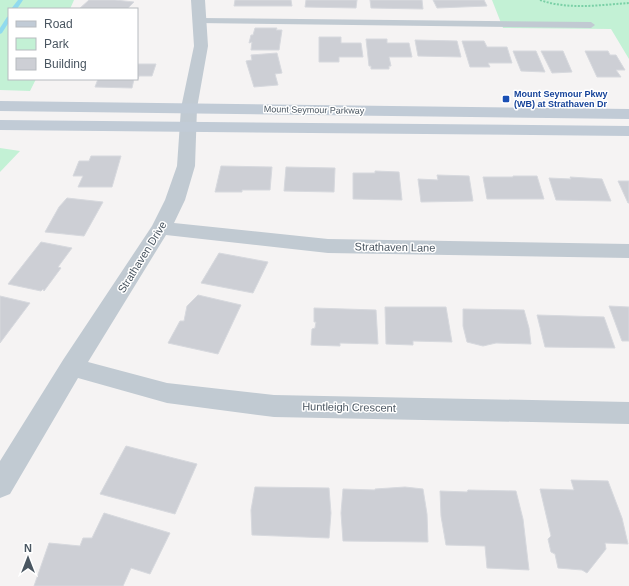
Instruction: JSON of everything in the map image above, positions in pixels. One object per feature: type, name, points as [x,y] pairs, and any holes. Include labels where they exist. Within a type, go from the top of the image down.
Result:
[{"type":"main road","name":"Mount Seymour Parkway","points":[[0,106],[189,117],[629,132]]},
{"type":"main road","name":"Mount Seymour Parkway","points":[[0,125],[189,117],[629,114]]},
{"type":"street","name":"Strathaven Drive","points":[[0,485],[72,367],[161,228],[175,200],[186,166],[189,117],[201,46],[198,0]]},
{"type":"street","name":"Strathaven Lane","points":[[161,228],[328,246],[629,251]]},
{"type":"street","name":"Huntleigh Crescent","points":[[72,367],[167,393],[274,406],[629,413]]},
{"type":"lane","points":[[200,22],[591,25]]},
{"type":"path","points":[[540,0],[561,5],[629,3]]},
{"type":"green space","points":[[0,0],[74,0],[70,8],[8,8],[8,80],[36,80],[30,91],[0,90]]},
{"type":"green space","points":[[492,0],[629,0],[629,59],[611,29],[503,28]]},
{"type":"green space","points":[[0,148],[20,151],[0,172]]},
{"type":"building","points":[[89,0],[134,2],[128,8],[80,8]]},
{"type":"building","points":[[235,0],[291,0],[292,6],[234,6]]},
{"type":"building","points":[[306,0],[357,0],[356,8],[305,7]]},
{"type":"building","points":[[370,0],[422,0],[423,9],[371,8]]},
{"type":"building","points":[[433,0],[484,0],[487,6],[437,8]]},
{"type":"building","points":[[255,28],[277,28],[276,30],[282,30],[279,50],[251,50],[252,42],[249,43]]},
{"type":"building","points":[[319,37],[341,37],[341,43],[361,43],[363,57],[339,57],[339,62],[319,62]]},
{"type":"building","points":[[366,39],[387,39],[387,43],[409,43],[412,57],[389,57],[391,66],[389,66],[389,69],[371,69],[371,66],[369,66]]},
{"type":"building","points":[[415,40],[457,41],[461,57],[418,56]]},
{"type":"building","points":[[462,41],[484,41],[487,47],[507,47],[512,63],[488,63],[490,67],[470,67]]},
{"type":"building","points":[[513,51],[536,51],[545,72],[521,71]]},
{"type":"building","points":[[541,51],[563,51],[572,72],[552,73]]},
{"type":"building","points":[[585,51],[608,51],[610,55],[616,55],[625,70],[616,70],[621,77],[597,77]]},
{"type":"building","points":[[277,53],[282,73],[275,74],[278,85],[254,87],[246,61],[252,60],[251,55]]},
{"type":"building","points":[[138,64],[156,64],[152,76],[139,76],[138,79]]},
{"type":"building","points":[[98,80],[134,80],[132,88],[95,87]]},
{"type":"building","points":[[91,156],[121,156],[112,187],[78,187],[83,176],[73,176],[79,161],[89,161]]},
{"type":"building","points":[[221,166],[272,167],[270,190],[215,192]]},
{"type":"building","points":[[286,167],[335,168],[334,192],[284,191]]},
{"type":"building","points":[[375,171],[399,172],[402,200],[353,199],[353,173],[375,173]]},
{"type":"building","points":[[437,175],[469,176],[473,201],[421,202],[418,179],[438,180]]},
{"type":"building","points":[[537,176],[544,199],[487,199],[483,177]]},
{"type":"building","points":[[570,177],[602,179],[611,201],[556,200],[549,178],[571,179]]},
{"type":"building","points":[[618,181],[629,181],[629,203],[628,203]]},
{"type":"building","points":[[67,198],[103,202],[84,236],[45,232],[59,207]]},
{"type":"building","points":[[41,242],[72,248],[58,267],[61,268],[44,291],[43,289],[41,291],[8,284]]},
{"type":"building","points":[[219,253],[268,262],[253,293],[201,283]]},
{"type":"building","points":[[198,295],[241,305],[218,354],[168,343],[180,321],[184,321],[187,306]]},
{"type":"building","points":[[0,296],[30,303],[0,343]]},
{"type":"building","points":[[609,306],[629,307],[629,341],[622,341]]},
{"type":"building","points":[[385,307],[446,307],[452,342],[413,341],[413,345],[386,344]]},
{"type":"building","points":[[314,308],[376,310],[378,344],[340,343],[340,346],[311,345],[312,329],[315,328],[316,322],[314,322]]},
{"type":"building","points":[[463,309],[524,310],[529,328],[531,344],[496,343],[483,346],[467,342],[463,326]]},
{"type":"building","points":[[537,315],[604,317],[615,348],[545,347]]},
{"type":"building","points":[[126,446],[197,464],[175,514],[100,494]]},
{"type":"building","points":[[571,480],[608,481],[622,518],[628,544],[605,543],[606,549],[587,573],[582,570],[558,568],[555,554],[551,552],[548,539],[551,536],[540,489],[574,490]]},
{"type":"building","points":[[255,487],[329,488],[331,513],[329,538],[252,535],[251,510]]},
{"type":"building","points":[[405,487],[423,489],[427,514],[428,542],[343,541],[341,513],[343,489],[375,490]]},
{"type":"building","points":[[468,490],[516,491],[523,519],[529,570],[487,568],[485,546],[446,545],[441,516],[440,491],[467,492]]},
{"type":"building","points":[[104,513],[170,533],[150,574],[131,568],[123,586],[34,586],[49,543],[80,546],[83,538],[92,538]]},
{"type":"waterway","points":[[15,8],[21,0]]},
{"type":"waterway","points":[[0,32],[8,20]]},
{"type":"place","name":"Mount Seymour Pkwy (WB) at Strathaven Dr","points":[[506,99]]}]
